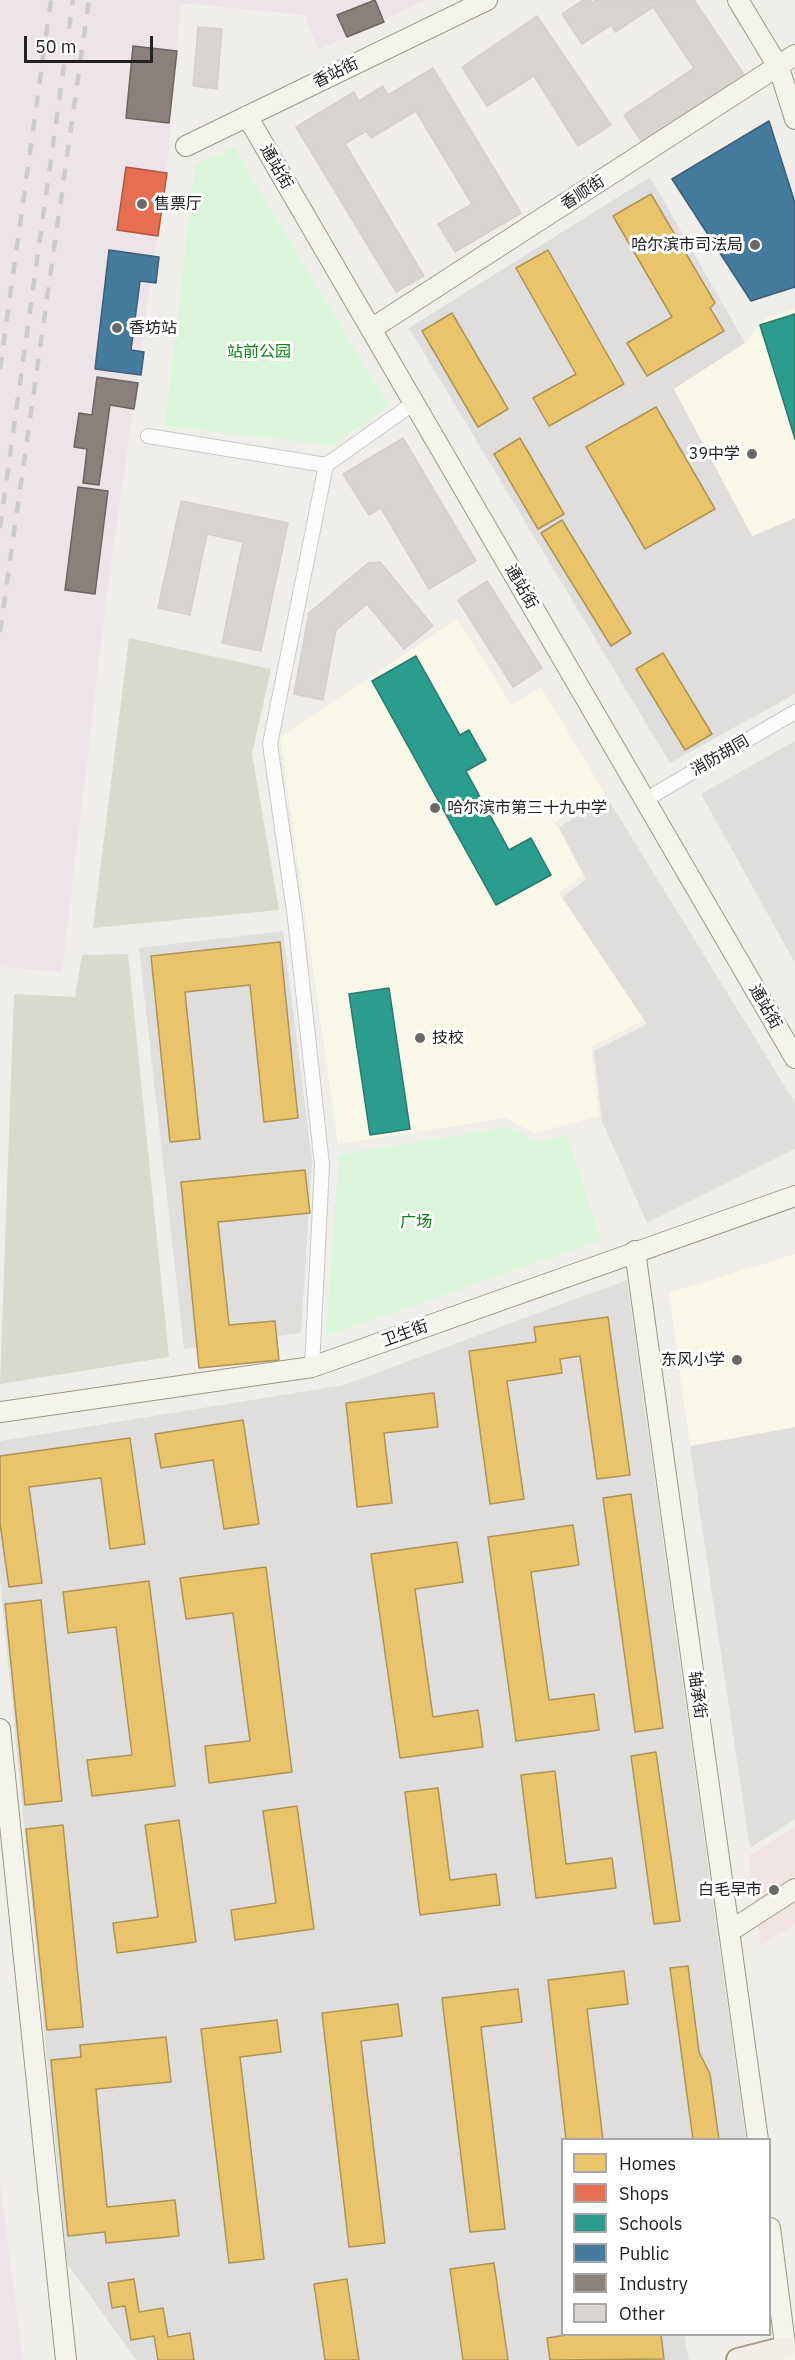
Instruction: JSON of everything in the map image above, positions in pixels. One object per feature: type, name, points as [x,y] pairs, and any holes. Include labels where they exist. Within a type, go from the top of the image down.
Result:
[{"type":"main road","points":[[738,2360],[786,2354]]},
{"type":"street","name":"香站街","points":[[186,146],[487,0]]},
{"type":"street","points":[[738,0],[779,68],[795,119]]},
{"type":"street","name":"香顺街","points":[[370,329],[779,68],[795,55]]},
{"type":"street","name":"通站街","points":[[247,116],[795,1058]]},
{"type":"street","points":[[312,1367],[322,1165],[295,918],[270,744],[326,465],[414,404]]},
{"type":"street","points":[[148,436],[326,465]]},
{"type":"street","name":"消防胡同","points":[[645,800],[795,712]]},
{"type":"street","name":"卫生街","points":[[0,1412],[312,1367],[795,1196]]},
{"type":"street","name":"轴承街","points":[[635,1251],[758,2138]]},
{"type":"street","points":[[0,1729],[66,2360]]},
{"type":"street","points":[[730,1931],[795,1889]]},
{"type":"street","points":[[771,2236],[786,2354]]},
{"type":"shaded area","points":[[0,0],[426,0],[318,50],[305,15],[181,3],[168,159],[106,602],[62,972],[0,967]]},
{"type":"shaded area","points":[[650,177],[745,343],[674,389],[752,536],[795,518],[795,694],[670,763],[409,328]]},
{"type":"shaded area","name":"39中学","points":[[795,309],[795,518],[752,536],[674,389],[745,343],[764,319]]},
{"type":"shaded area","points":[[457,619],[512,705],[541,687],[605,794],[555,822],[583,875],[559,893],[644,1020],[591,1047],[599,1116],[535,1133],[506,1118],[338,1144],[280,737]]},
{"type":"shaded area","points":[[129,638],[271,669],[252,754],[279,910],[93,928]]},
{"type":"shaded area","points":[[795,741],[795,963],[701,794]]},
{"type":"shaded area","points":[[608,799],[795,1103],[795,1149],[647,1223],[602,1121],[594,1051],[647,1024],[562,898],[586,879],[559,827]]},
{"type":"shaded area","points":[[283,931],[312,1161],[301,1333],[184,1349],[139,948]]},
{"type":"shaded area","points":[[128,954],[169,1357],[0,1384],[14,994],[75,997],[82,955]]},
{"type":"shaded area","name":"东风小学","points":[[795,1254],[795,1427],[690,1446],[669,1293]]},
{"type":"shaded area","points":[[627,1280],[746,2138],[561,2138],[561,2336],[684,2336],[689,2360],[136,2360],[67,2263],[0,1581],[0,1441],[344,1385]]},
{"type":"shaded area","points":[[795,1427],[795,1819],[750,1848],[690,1446]]},
{"type":"shaded area","name":"白毛早市","points":[[795,1827],[795,1924],[761,1945],[748,1856]]},
{"type":"shaded area","points":[[0,2177],[23,2360],[0,2360]]},
{"type":"green space","name":"站前公园","points":[[234,148],[389,406],[333,445],[165,426],[195,165]]},
{"type":"green space","name":"广场","points":[[509,1127],[537,1142],[567,1135],[601,1240],[326,1336],[339,1155]]},
{"type":"building: Homes","points":[[651,194],[715,303],[710,308],[724,331],[647,376],[627,343],[672,317],[613,216]]},
{"type":"building: Homes","points":[[548,250],[624,384],[549,426],[533,398],[576,374],[516,268]]},
{"type":"building: Homes","points":[[452,313],[508,409],[478,427],[422,331]]},
{"type":"building: Homes","points":[[656,407],[715,509],[645,549],[586,447]]},
{"type":"building: Homes","points":[[520,438],[564,514],[538,529],[494,454]]},
{"type":"building: Homes","points":[[562,520],[631,633],[611,646],[541,533]]},
{"type":"building: Homes","points":[[663,653],[712,734],[685,750],[636,669]]},
{"type":"building: Homes","points":[[280,942],[298,1118],[264,1122],[250,985],[185,992],[200,1139],[170,1142],[151,956]]},
{"type":"building: Homes","points":[[305,1170],[310,1213],[218,1222],[229,1325],[275,1321],[279,1360],[199,1368],[181,1182]]},
{"type":"building: Homes","points":[[608,1317],[630,1475],[597,1479],[580,1356],[560,1359],[562,1373],[507,1381],[524,1499],[490,1504],[469,1351],[536,1342],[534,1327]]},
{"type":"building: Homes","points":[[434,1393],[438,1427],[384,1433],[392,1503],[357,1507],[346,1403]]},
{"type":"building: Homes","points":[[243,1420],[259,1524],[224,1529],[213,1460],[161,1468],[155,1434]]},
{"type":"building: Homes","points":[[130,1438],[145,1544],[110,1549],[101,1478],[29,1487],[42,1583],[9,1587],[0,1523],[0,1456]]},
{"type":"building: Homes","points":[[631,1494],[663,1728],[635,1732],[603,1498]]},
{"type":"building: Homes","points":[[573,1525],[579,1565],[531,1572],[549,1700],[594,1694],[599,1730],[516,1741],[488,1537]]},
{"type":"building: Homes","points":[[457,1542],[463,1582],[415,1589],[433,1717],[478,1710],[483,1747],[400,1758],[371,1554]]},
{"type":"building: Homes","points":[[266,1567],[292,1772],[209,1783],[205,1746],[250,1741],[233,1613],[186,1619],[180,1578]]},
{"type":"building: Homes","points":[[149,1581],[175,1786],[92,1796],[87,1760],[132,1755],[116,1627],[68,1633],[63,1592]]},
{"type":"building: Homes","points":[[41,1600],[62,1801],[25,1805],[5,1604]]},
{"type":"building: Homes","points":[[656,1752],[680,1921],[654,1924],[631,1756]]},
{"type":"building: Homes","points":[[555,1771],[566,1864],[612,1858],[616,1888],[536,1898],[521,1775]]},
{"type":"building: Homes","points":[[438,1788],[450,1880],[496,1874],[500,1905],[420,1915],[405,1792]]},
{"type":"building: Homes","points":[[297,1806],[314,1929],[235,1940],[231,1910],[276,1903],[263,1811]]},
{"type":"building: Homes","points":[[179,1820],[196,1942],[117,1953],[113,1923],[158,1917],[145,1825]]},
{"type":"building: Homes","points":[[63,1825],[83,2027],[47,2030],[26,1829]]},
{"type":"building: Homes","points":[[688,1966],[699,2052],[710,2074],[719,2138],[693,2138],[670,1968]]},
{"type":"building: Homes","points":[[624,1971],[628,2004],[587,2009],[603,2138],[566,2138],[548,1980]]},
{"type":"building: Homes","points":[[518,1989],[522,2022],[481,2027],[505,2229],[470,2232],[442,1998]]},
{"type":"building: Homes","points":[[398,2004],[402,2036],[361,2041],[385,2243],[349,2247],[322,2013]]},
{"type":"building: Homes","points":[[277,2020],[281,2052],[240,2057],[264,2259],[229,2263],[201,2029]]},
{"type":"building: Homes","points":[[166,2037],[171,2082],[96,2089],[107,2207],[175,2200],[179,2236],[106,2243],[105,2232],[68,2236],[51,2060],[81,2057],[80,2045]]},
{"type":"building: Homes","points":[[494,2263],[508,2360],[463,2360],[450,2269]]},
{"type":"building: Homes","points":[[134,2279],[139,2312],[163,2308],[168,2337],[190,2333],[194,2360],[158,2360],[154,2336],[131,2340],[125,2306],[112,2308],[108,2283]]},
{"type":"building: Homes","points":[[347,2279],[359,2360],[325,2360],[314,2284]]},
{"type":"building: Homes","points":[[561,2336],[661,2336],[664,2359],[550,2360],[547,2338]]},
{"type":"building: Shops","points":[[126,167],[167,173],[158,236],[117,230]]},
{"type":"building: Schools","points":[[795,314],[795,439],[760,325]]},
{"type":"building: Schools","points":[[416,656],[460,735],[469,730],[486,760],[466,771],[509,850],[531,838],[551,875],[496,905],[372,681]]},
{"type":"building: Schools","points":[[389,988],[410,1129],[370,1135],[349,994]]},
{"type":"building: Public","name":"哈尔滨市司法局","points":[[769,121],[795,203],[795,287],[751,301],[672,179]]},
{"type":"building: Public","name":"香坊站","points":[[109,250],[159,257],[156,283],[140,281],[131,350],[144,352],[141,375],[95,369]]},
{"type":"building: Industry","points":[[375,0],[384,22],[347,37],[337,15]]},
{"type":"building: Industry","points":[[133,46],[177,51],[169,123],[126,118]]},
{"type":"building: Industry","points":[[97,377],[138,383],[134,409],[110,405],[99,485],[83,483],[87,449],[74,447],[79,413],[92,415]]},
{"type":"building: Industry","points":[[78,487],[108,491],[95,594],[65,590]]},
{"type":"building: Other","points":[[583,0],[590,0],[592,3],[596,0],[694,0],[749,82],[647,150],[624,115],[694,68],[653,7],[615,32],[611,25],[582,44],[562,14]]},
{"type":"building: Other","points":[[537,16],[611,125],[578,146],[534,76],[487,106],[462,67]]},
{"type":"building: Other","points":[[198,27],[222,29],[217,89],[193,86]]},
{"type":"building: Other","points":[[433,68],[521,213],[455,252],[438,224],[472,204],[416,111],[371,138],[366,131],[345,144],[424,276],[396,292],[296,127],[354,92],[359,101],[383,86],[388,95]]},
{"type":"building: Other","points":[[403,438],[476,561],[429,589],[381,508],[369,515],[343,474]]},
{"type":"building: Other","points":[[181,501],[288,523],[261,651],[222,643],[243,542],[207,534],[190,615],[158,608]]},
{"type":"building: Other","points":[[380,562],[433,626],[404,649],[367,604],[336,630],[323,700],[294,694],[309,613],[368,563]]},
{"type":"building: Other","points":[[487,581],[542,668],[513,687],[458,600]]},
{"type":"railway","points":[[0,369],[51,0]]},
{"type":"railway","points":[[0,528],[73,0]]},
{"type":"railway","points":[[0,632],[89,0]]},
{"type":"place","name":"售票厅","points":[[142,204]]},
{"type":"place","name":"哈尔滨市司法局","points":[[755,245]]},
{"type":"place","name":"香坊站","points":[[117,328]]},
{"type":"place","name":"39中学","points":[[752,454]]},
{"type":"place","name":"哈尔滨市第三十九中学","points":[[435,808]]},
{"type":"place","name":"技校","points":[[420,1038]]},
{"type":"place","name":"东风小学","points":[[737,1360]]},
{"type":"place","name":"白毛早市","points":[[774,1890]]}]
